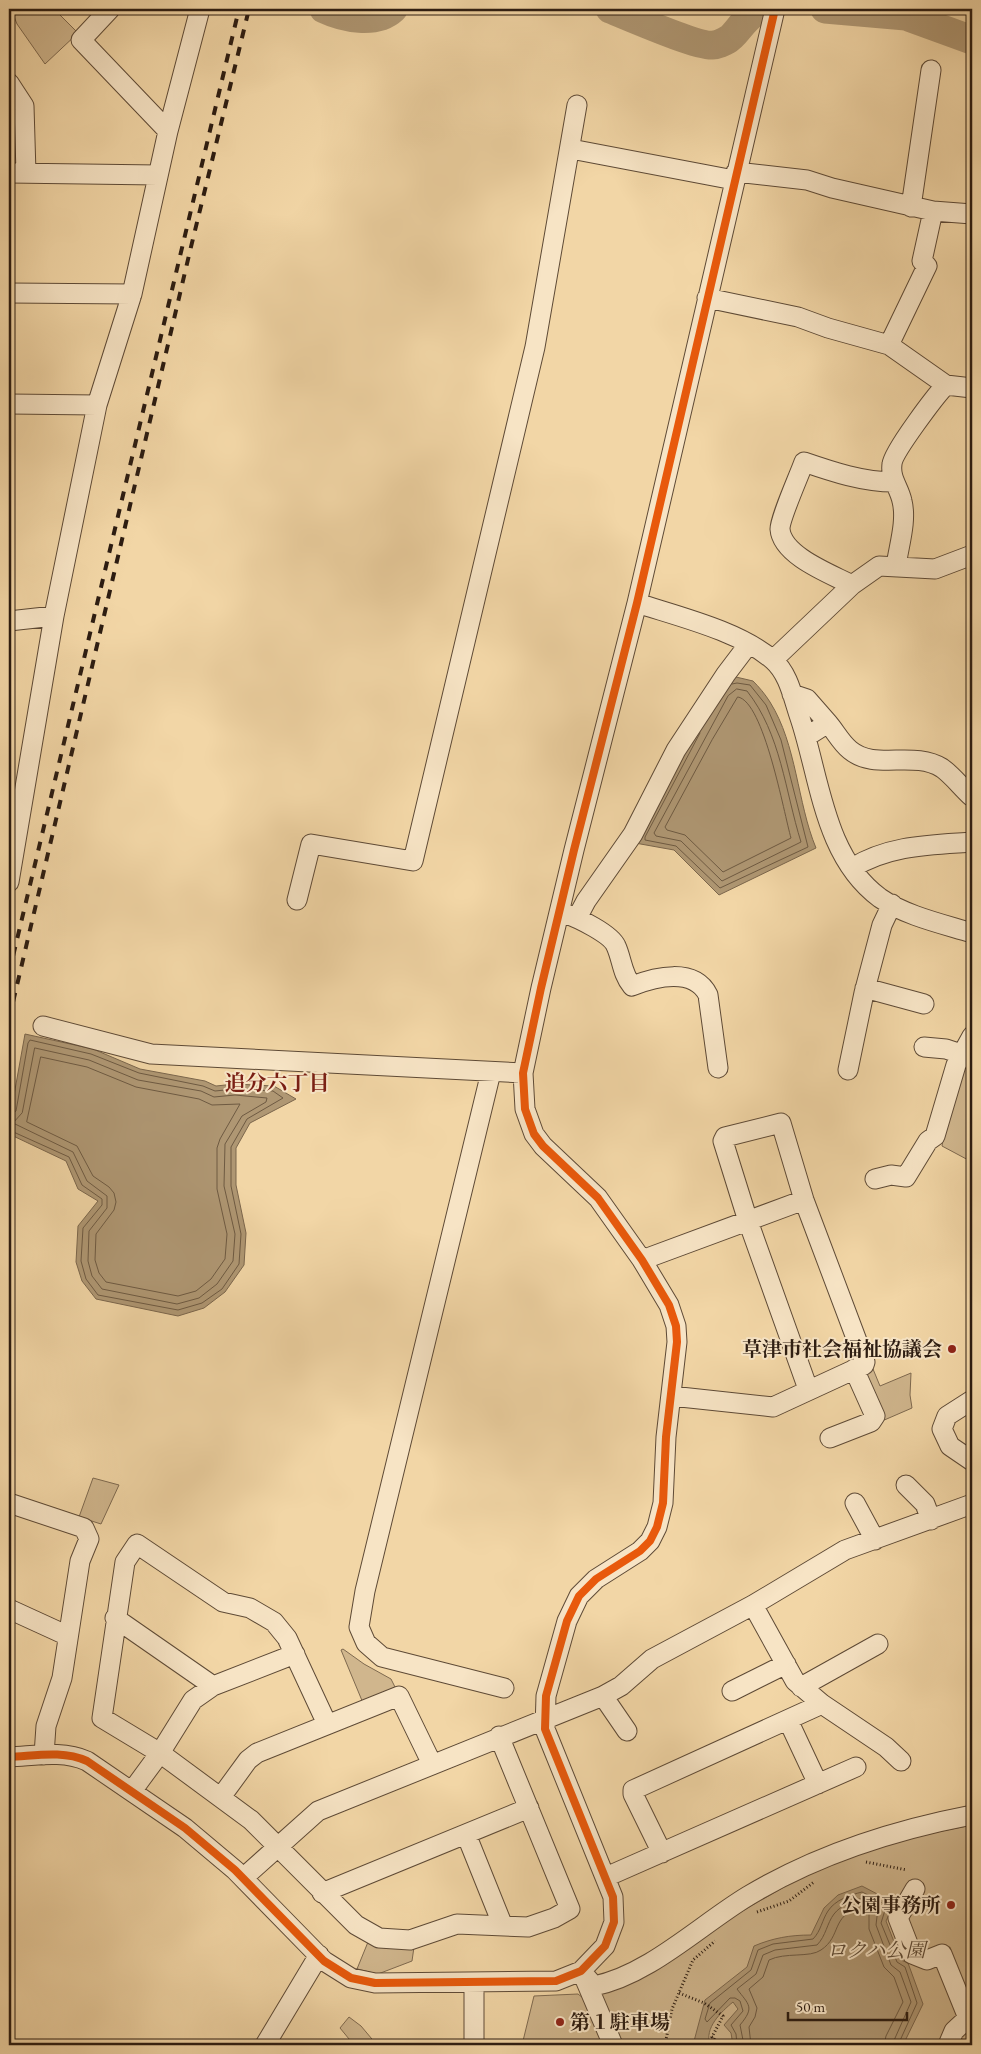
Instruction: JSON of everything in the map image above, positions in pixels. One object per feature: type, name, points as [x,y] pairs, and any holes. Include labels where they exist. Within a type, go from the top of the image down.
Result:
[{"type":"street","points":[[110,9],[81,40],[168,131]]},
{"type":"street","points":[[9,882],[54,616],[97,405],[132,294],[168,131],[200,9]]},
{"type":"street","points":[[9,1757],[62,1754],[79,1757],[185,1828],[243,1878],[338,1972],[362,1982],[474,1983],[556,1981],[581,1971],[600,1954],[612,1931],[615,1912],[613,1897],[550,1743],[545,1729],[544,1718],[549,1686],[566,1621],[573,1606],[596,1579],[640,1551],[650,1540],[657,1527],[663,1503],[666,1437],[677,1358],[676,1326],[665,1296],[598,1198],[543,1146],[534,1134],[525,1109],[523,1073],[541,988],[569,915],[637,603],[775,9]]},
{"type":"street","points":[[911,208],[931,70]]},
{"type":"street","points":[[9,83],[24,106],[17,173],[158,175]]},
{"type":"street","points":[[296,900],[311,844],[413,861],[535,347],[571,149],[577,105]]},
{"type":"street","points":[[571,149],[735,176],[807,180],[911,208],[972,214]]},
{"type":"street","points":[[889,345],[927,266],[922,260],[933,211]]},
{"type":"street","points":[[9,293],[132,294]]},
{"type":"street","points":[[707,298],[798,317],[828,328],[889,345],[946,385],[972,388]]},
{"type":"street","points":[[896,566],[904,514],[902,499],[891,477],[892,462],[901,445],[946,385]]},
{"type":"street","points":[[9,404],[97,405]]},
{"type":"street","points":[[852,584],[805,561],[784,542],[780,528],[804,462],[833,472],[878,482],[894,482]]},
{"type":"street","points":[[773,660],[852,584],[879,566],[935,569],[972,555]]},
{"type":"street","points":[[637,603],[719,631],[773,660],[784,672],[806,737],[830,823],[840,848],[852,868],[863,882],[881,898],[892,904],[972,933]]},
{"type":"street","points":[[9,621],[54,616]]},
{"type":"street","points":[[569,915],[586,901],[633,834],[676,750],[726,674],[748,645]]},
{"type":"street","points":[[792,694],[807,699],[848,749],[862,758],[871,761],[914,761],[934,765],[942,768],[972,797]]},
{"type":"street","points":[[806,737],[828,723]]},
{"type":"street","points":[[852,868],[864,861],[910,847],[972,842]]},
{"type":"street","points":[[848,1070],[882,925],[892,904]]},
{"type":"street","points":[[569,915],[615,944],[626,979],[632,986],[668,976],[688,978],[705,988],[708,995],[718,1068]]},
{"type":"street","points":[[866,988],[924,1004]]},
{"type":"street","points":[[43,1026],[150,1054],[523,1073]]},
{"type":"street","points":[[875,1179],[891,1175],[906,1177],[928,1141],[936,1136],[961,1054],[972,1036]]},
{"type":"street","points":[[924,1047],[946,1048],[961,1054]]},
{"type":"street","points":[[491,1072],[365,1591],[359,1627],[366,1643],[382,1656],[504,1688]]},
{"type":"street","points":[[671,1396],[773,1407],[808,1389],[864,1365],[865,1362],[804,1200],[781,1123],[725,1138],[723,1141],[748,1221],[808,1389]]},
{"type":"street","points":[[642,1260],[804,1200]]},
{"type":"street","points":[[830,1438],[871,1422],[875,1416],[854,1369]]},
{"type":"street","points":[[972,1400],[947,1416],[942,1429],[950,1446],[972,1461]]},
{"type":"street","points":[[906,1486],[924,1504],[931,1520]]},
{"type":"street","points":[[9,1503],[84,1528],[89,1539],[80,1561],[62,1678],[46,1726],[44,1755]]},
{"type":"street","points":[[855,1504],[875,1540]]},
{"type":"street","points":[[243,1878],[318,1811],[544,1718],[577,1708],[603,1696],[621,1686],[652,1659],[753,1605],[845,1550],[972,1504]]},
{"type":"street","points":[[327,1724],[296,1654],[287,1638],[274,1622],[250,1608],[224,1602],[137,1544],[125,1562],[115,1618],[102,1718],[160,1753],[251,1820],[322,1893],[356,1925],[368,1933],[387,1940],[419,1938],[457,1924],[503,1926],[538,1924],[570,1910],[500,1736]]},
{"type":"street","points":[[753,1605],[795,1681],[822,1704],[886,1747],[901,1761]]},
{"type":"street","points":[[9,1609],[68,1636]]},
{"type":"street","points":[[115,1618],[212,1686]]},
{"type":"street","points":[[802,1686],[878,1644]]},
{"type":"street","points":[[132,1791],[160,1753],[193,1700],[212,1686],[296,1654]]},
{"type":"street","points":[[732,1691],[786,1664]]},
{"type":"street","points":[[222,1797],[248,1760],[257,1753],[401,1696],[432,1764]]},
{"type":"street","points":[[603,1696],[627,1732]]},
{"type":"street","points":[[662,1852],[633,1794],[633,1790],[822,1704]]},
{"type":"street","points":[[788,1720],[818,1784]]},
{"type":"street","points":[[606,1878],[856,1767]]},
{"type":"street","points":[[322,1893],[530,1808]]},
{"type":"street","points":[[581,1971],[594,1986],[600,1985],[630,1973],[748,1896],[797,1870],[836,1853],[892,1834],[972,1815]]},
{"type":"street","points":[[466,1834],[503,1926]]},
{"type":"street","points":[[915,1889],[898,1918],[912,1954],[927,1960],[942,1954],[968,2018],[954,2031],[948,2045]]},
{"type":"street","points":[[265,2045],[319,1955]]},
{"type":"street","points":[[581,1971],[613,2045]]},
{"type":"street","points":[[474,1983],[474,2045]]},
{"type":"path","points":[[860,1864],[868,1861],[907,1870]]},
{"type":"path","points":[[751,1914],[789,1901],[808,1888],[817,1878]]},
{"type":"path","points":[[665,2045],[672,2009],[693,1960],[720,1937]]},
{"type":"path","points":[[679,1993],[704,2003],[723,2016],[712,2036],[715,2038],[713,2042],[718,2045]]},
{"type":"green space","points":[[11,9],[64,9],[59,14],[78,33],[45,64],[17,24]]},
{"type":"green space","points":[[972,1048],[972,1162],[942,1146],[949,1104]]},
{"type":"green space","points":[[873,1369],[880,1386],[911,1373],[910,1395],[912,1408],[882,1421],[863,1373]]},
{"type":"green space","points":[[93,1478],[119,1485],[101,1524],[79,1517]]},
{"type":"green space","points":[[343,1649],[364,1664],[391,1679],[396,1689],[363,1703],[341,1650]]},
{"type":"green space","name":"ロクハ公園","points":[[972,1825],[972,2045],[522,2045],[534,1996],[578,1994],[587,2001],[808,1873],[902,1839]]},
{"type":"green space","points":[[368,1942],[414,1947],[412,1961],[378,1974],[357,1969]]},
{"type":"green space","points":[[349,2017],[361,2026],[377,2045],[354,2045],[340,2028]]},
{"type":"water","points":[[736,677],[753,681],[768,699],[779,719],[786,736],[816,848],[719,895],[674,850],[635,843],[725,681]]},
{"type":"water","points":[[25,1034],[93,1049],[140,1069],[205,1081],[216,1086],[235,1084],[274,1086],[296,1099],[250,1123],[236,1148],[236,1185],[246,1233],[244,1265],[225,1292],[204,1308],[178,1316],[96,1299],[82,1281],[76,1262],[78,1226],[98,1201],[78,1189],[66,1161],[9,1134],[9,1123]]},
{"type":"water","points":[[862,1886],[883,1897],[892,1908],[886,1921],[901,1960],[908,1963],[923,2004],[904,2043],[901,2045],[733,2045],[731,2033],[724,2025],[738,2009],[733,2002],[711,2027],[709,2033],[710,2045],[693,2045],[705,2000],[747,1967],[754,1946],[782,1938],[811,1935],[824,1908],[838,1895]]},
{"type":"waterway","points":[[324,9],[340,15],[359,18],[378,17],[393,9]]},
{"type":"waterway","points":[[610,9],[693,41],[713,45],[731,38],[750,16],[761,9]]},
{"type":"waterway","points":[[825,9],[906,16],[972,40]]},
{"type":"railway","points":[[9,973],[239,9]]},
{"type":"railway","points":[[9,1019],[249,9]]},
{"type":"cycle path","points":[[9,1757],[58,1755],[87,1761],[185,1828],[235,1870],[324,1961],[351,1978],[375,1983],[556,1981],[581,1971],[605,1946],[614,1922],[613,1897],[545,1729],[546,1696],[567,1621],[579,1596],[596,1579],[640,1551],[650,1541],[657,1527],[663,1503],[666,1437],[677,1342],[676,1326],[669,1305],[642,1260],[598,1198],[543,1146],[534,1134],[525,1109],[523,1073],[574,850],[637,603],[775,9]]},
{"type":"place","name":"草津市社会福祉協議会","points":[[952,1349]]},
{"type":"place","name":"公園事務所","points":[[951,1905]]},
{"type":"place","name":"第１駐車場","points":[[560,2022]]},
{"type":"district","name":"追分六丁目","points":[[277,1083]]}]
